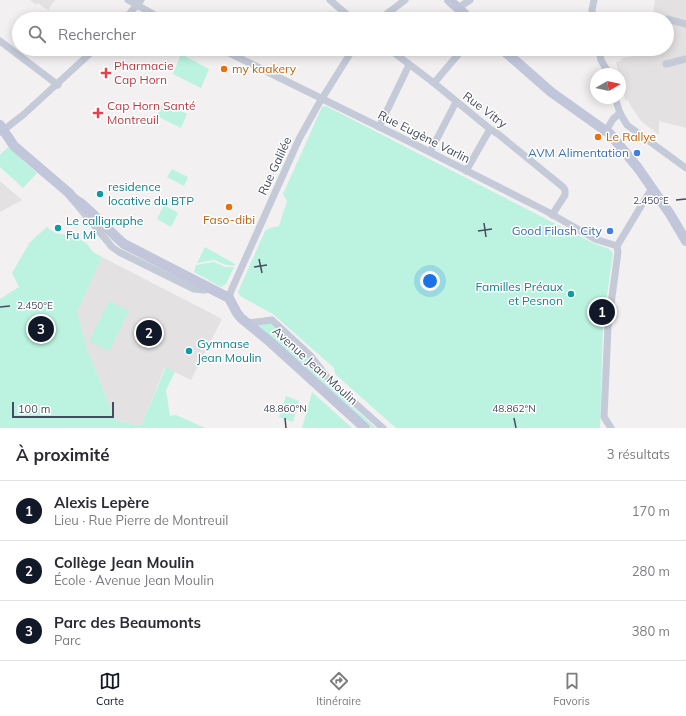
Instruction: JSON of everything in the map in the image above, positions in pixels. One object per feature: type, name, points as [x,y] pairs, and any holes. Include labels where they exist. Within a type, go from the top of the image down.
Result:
[{"type":"main road","points":[[449,0],[462,12]]},
{"type":"main road","points":[[510,56],[551,92],[606,131],[628,155],[652,188],[686,241]]},
{"type":"main road","points":[[1,129],[14,146],[69,193],[73,200],[82,204],[124,244],[229,298]]},
{"type":"main road","name":"Avenue Jean Moulin","points":[[229,298],[237,313],[365,428]]},
{"type":"street","points":[[128,0],[139,3],[152,12]]},
{"type":"street","points":[[330,0],[344,12]]},
{"type":"street","points":[[389,12],[405,0]]},
{"type":"street","points":[[458,8],[470,0]]},
{"type":"street","points":[[593,12],[594,0]]},
{"type":"street","points":[[131,12],[139,3]]},
{"type":"street","points":[[674,21],[686,24]]},
{"type":"street","points":[[0,41],[12,50]]},
{"type":"street","points":[[20,56],[58,84]]},
{"type":"street","points":[[1,129],[23,116],[88,56]]},
{"type":"street","name":"Rue Eugène Varlin","points":[[235,56],[379,126],[552,214],[595,239],[617,246]]},
{"type":"street","name":"Rue Galilée","points":[[229,298],[299,139],[322,98],[349,56]]},
{"type":"street","name":"Rue Vitry","points":[[398,56],[434,83],[563,187],[565,190],[565,195],[552,214]]},
{"type":"street","points":[[434,83],[457,56]]},
{"type":"street","points":[[600,56],[606,68]]},
{"type":"street","points":[[666,64],[686,59]]},
{"type":"street","points":[[379,126],[409,65]]},
{"type":"street","points":[[430,152],[456,102]]},
{"type":"street","points":[[617,104],[627,125],[686,168]]},
{"type":"street","points":[[606,131],[613,119],[620,112]]},
{"type":"street","points":[[466,171],[490,129]]},
{"type":"street","points":[[611,428],[604,417],[608,327],[618,252],[617,246],[652,188]]},
{"type":"street","name":"Avenue Jean Moulin","points":[[248,323],[272,320],[312,356],[330,381],[383,428]]},
{"type":"shaded area","points":[[30,0],[55,0],[48,10],[38,3],[36,5]]},
{"type":"shaded area","points":[[655,0],[686,0],[686,128],[659,121],[659,135],[641,121],[628,101],[626,100],[626,68],[618,68],[616,62],[623,58],[635,56],[674,56],[674,12],[653,12]]},
{"type":"shaded area","points":[[0,181],[22,200],[0,212]]},
{"type":"shaded area","points":[[102,257],[222,319],[191,380],[165,367],[141,426],[115,420],[86,346],[77,312]]},
{"type":"green space","points":[[180,56],[185,56],[209,69],[201,88],[173,74]]},
{"type":"green space","points":[[164,101],[187,114],[181,128],[157,116]]},
{"type":"green space","points":[[326,106],[593,243],[609,249],[613,253],[603,323],[600,428],[396,428],[335,374],[334,368],[273,314],[240,296],[238,292],[265,231],[279,226],[287,201],[283,194],[322,107]]},
{"type":"green space","points":[[8,147],[37,173],[23,188],[0,167],[0,155]]},
{"type":"green space","points":[[172,169],[188,177],[184,186],[167,177]]},
{"type":"green space","points":[[164,205],[178,213],[171,227],[157,219]]},
{"type":"green space","points":[[47,227],[55,233],[76,237],[87,244],[93,252],[102,257],[77,312],[86,346],[115,420],[141,426],[166,367],[175,372],[166,390],[170,416],[176,415],[205,428],[0,428],[0,299],[19,287],[12,273],[30,242]]},
{"type":"green space","points":[[205,247],[235,264],[234,266],[226,265],[214,260],[197,263]]},
{"type":"green space","points":[[214,262],[225,267],[234,267],[226,284],[221,287],[208,280],[208,278],[207,279],[194,272],[196,265]]},
{"type":"green space","points":[[109,301],[129,311],[109,351],[89,341]]},
{"type":"green space","points":[[269,321],[310,360],[326,383],[376,428],[372,428],[255,324]]},
{"type":"green space","points":[[312,392],[352,428],[302,428]]},
{"type":"green space","points":[[286,396],[299,401],[293,422],[279,417]]},
{"type":"place","name":"my kaakery","points":[[224,69]]},
{"type":"place","name":"Pharmacie Cap Horn","points":[[106,73]]},
{"type":"place","name":"Cap Horn Santé Montreuil","points":[[98,113]]},
{"type":"place","name":"Le Rallye","points":[[598,137]]},
{"type":"place","name":"AVM Alimentation","points":[[637,153]]},
{"type":"place","name":"residence locative du BTP","points":[[100,194]]},
{"type":"place","name":"Faso-dibi","points":[[229,207]]},
{"type":"place","name":"Le calligraphe Fu Mi","points":[[58,228]]},
{"type":"place","name":"Good Filash City","points":[[610,231]]},
{"type":"place","name":"Familles Préaux et Pesnon","points":[[571,294]]},
{"type":"place","name":"Alexis Lepère","points":[[602,312]]},
{"type":"place","name":"Parc des Beaumonts","points":[[41,329]]},
{"type":"place","name":"Collège Jean Moulin","points":[[149,333]]},
{"type":"place","name":"Gymnase Jean Moulin","points":[[189,351]]}]
